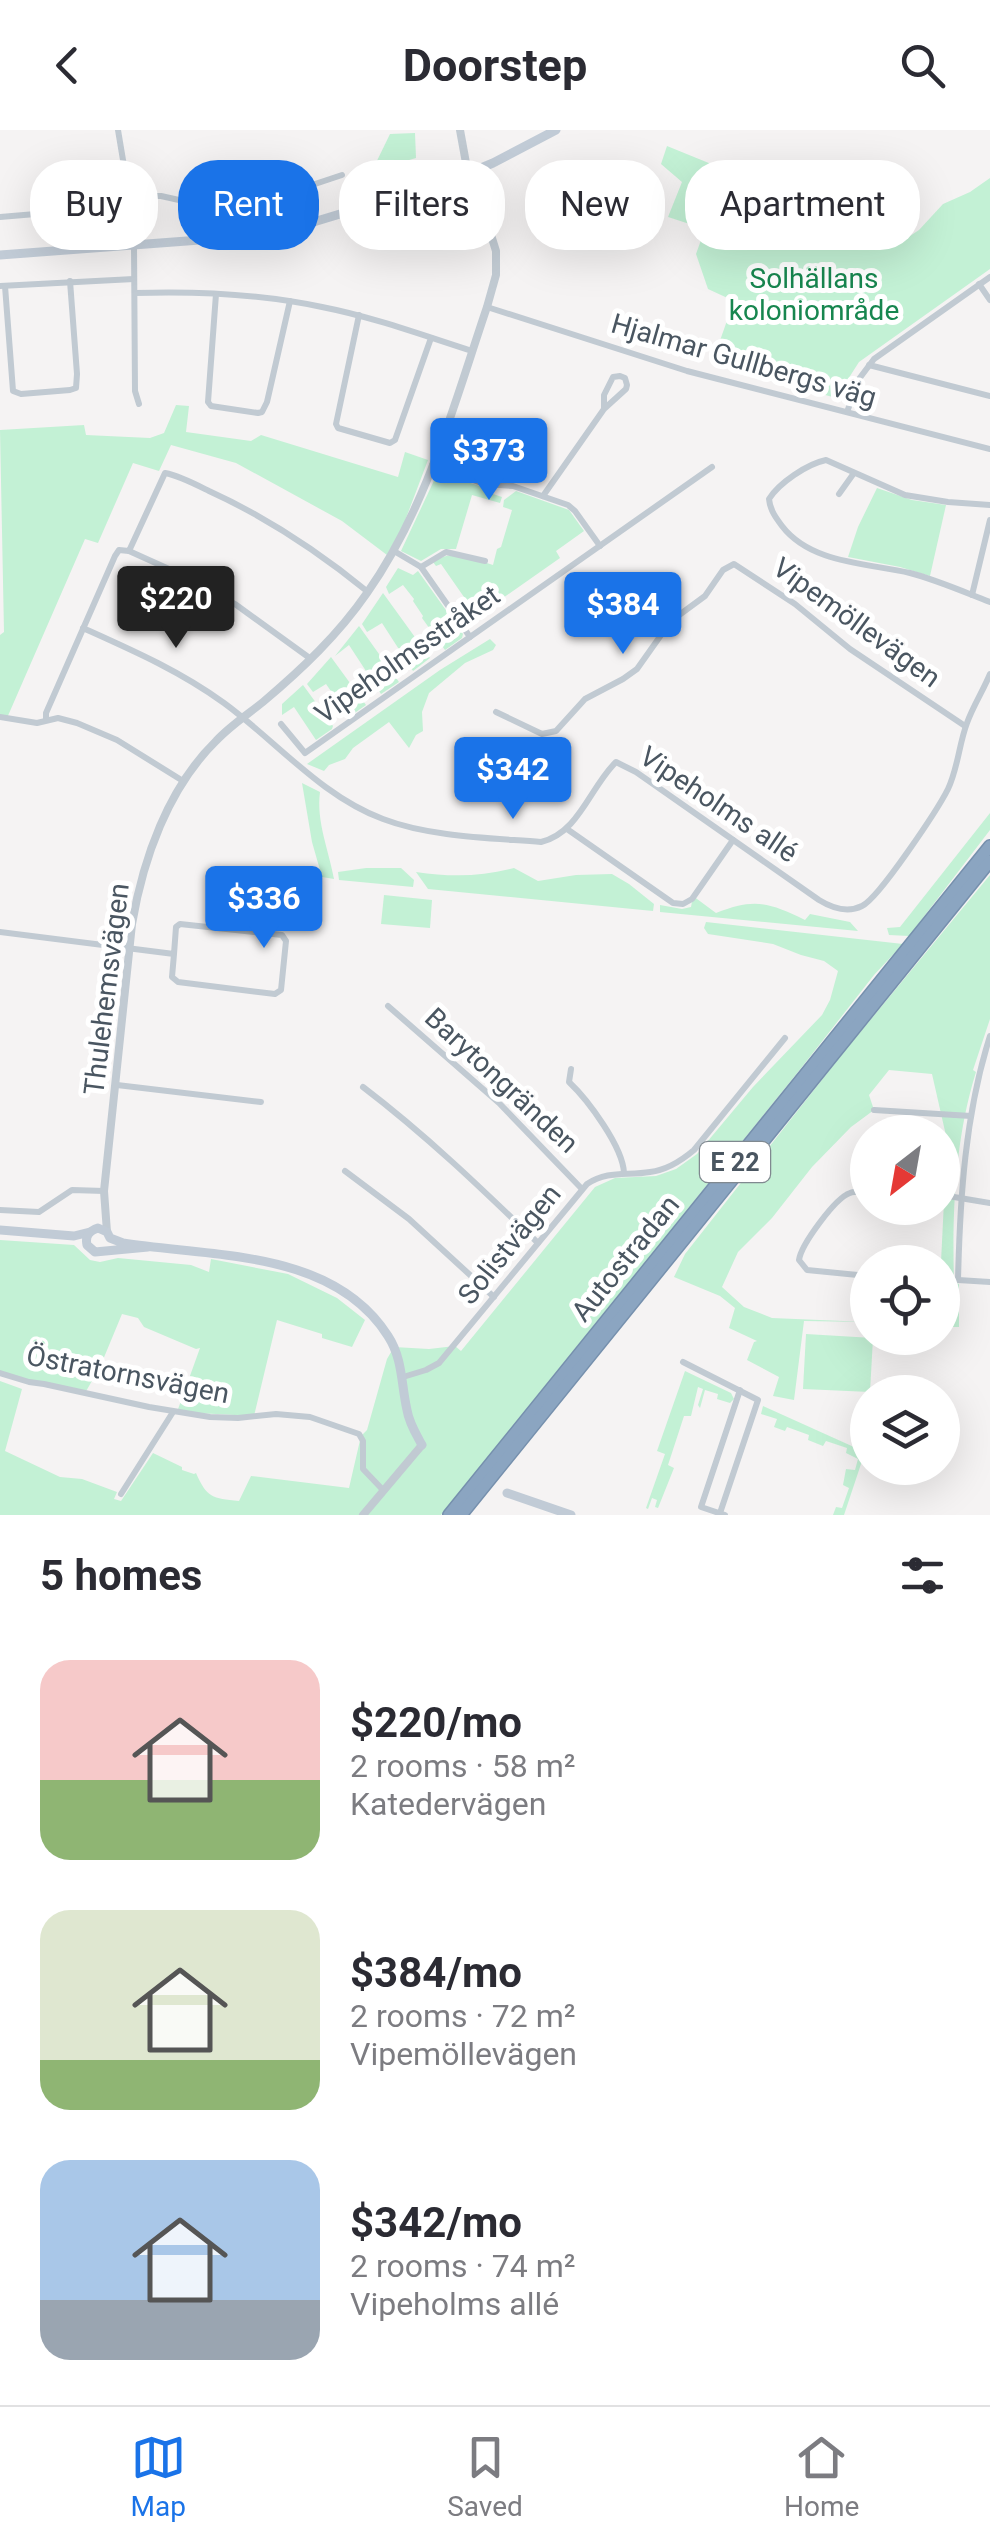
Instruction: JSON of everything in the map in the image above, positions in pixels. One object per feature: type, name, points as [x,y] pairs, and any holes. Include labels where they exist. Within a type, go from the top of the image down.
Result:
[{"type":"highway","name":"Autostradan","points":[[491,1472],[990,846]]},
{"type":"highway","name":"Autostradan","points":[[449,1515],[491,1472],[990,862]]},
{"type":"highway","name":"Autostradan","points":[[462,1515],[474,1492]]},
{"type":"main road","points":[[496,160],[556,130]]},
{"type":"main road","points":[[158,244],[307,224],[339,216]]},
{"type":"main road","points":[[0,255],[74,250]]},
{"type":"main road","points":[[0,1230],[74,1236],[90,1235],[98,1228],[123,1243],[256,1258],[324,1282],[354,1300],[389,1337],[397,1354],[406,1410],[422,1444]]},
{"type":"main road","points":[[90,1235],[90,1249],[96,1252],[148,1247]]},
{"type":"main road","points":[[105,1251],[109,1235]]},
{"type":"main road","points":[[506,1493],[571,1515]]},
{"type":"street","points":[[118,130],[123,160]]},
{"type":"street","name":"Thulehemsvägen","points":[[460,130],[465,160]]},
{"type":"street","points":[[158,196],[197,204],[274,193],[339,176]]},
{"type":"street","points":[[0,217],[30,215]]},
{"type":"street","points":[[134,250],[135,391],[139,404]]},
{"type":"street","name":"Thulehemsvägen","points":[[109,1235],[104,1191],[130,948],[140,884],[150,855],[183,781],[218,738],[334,636],[394,551],[432,465],[487,306],[496,276],[494,250]]},
{"type":"street","points":[[847,412],[856,384],[868,365],[990,277]]},
{"type":"street","points":[[70,281],[77,387],[14,392],[2,286],[70,281],[134,278]]},
{"type":"street","points":[[979,284],[990,300]]},
{"type":"street","points":[[135,293],[216,294],[290,301],[359,315],[472,350]]},
{"type":"street","points":[[216,294],[208,402],[211,406],[258,413],[265,408],[290,301]]},
{"type":"street","name":"Hjalmar Gullbergs väg","points":[[487,306],[688,371],[990,449]]},
{"type":"street","points":[[359,315],[336,422],[338,428],[390,444],[431,338]]},
{"type":"street","points":[[868,365],[990,396]]},
{"type":"street","points":[[543,496],[604,409],[626,388],[625,378],[613,377],[604,396],[604,409]]},
{"type":"street","points":[[990,505],[914,497],[830,460],[819,461],[775,490],[769,499],[770,507],[790,536],[811,549],[854,563],[918,576],[990,602]]},
{"type":"street","points":[[432,465],[486,484],[513,486],[572,508],[600,546]]},
{"type":"street","name":"Vipeholmsstråket","points":[[281,724],[305,753],[712,466]]},
{"type":"street","points":[[839,494],[854,473]]},
{"type":"street","points":[[129,551],[162,479],[170,474],[244,507],[319,554],[368,592]]},
{"type":"street","points":[[972,595],[990,520]]},
{"type":"street","points":[[46,720],[83,628],[117,552],[122,550],[189,578],[235,604],[311,660]]},
{"type":"street","points":[[394,551],[421,567],[470,637]]},
{"type":"street","points":[[421,567],[446,552],[485,561]]},
{"type":"street","name":"Vipemöllevägen","points":[[496,712],[542,734],[556,731],[586,698],[637,669],[670,622],[705,596],[722,570],[734,564],[965,726]]},
{"type":"street","points":[[83,628],[140,652],[216,697],[328,787],[384,820],[458,834],[541,842],[554,839],[567,829],[673,903],[683,904],[692,899],[733,840]]},
{"type":"street","points":[[965,726],[990,674]]},
{"type":"street","points":[[0,717],[37,723],[63,719],[97,730],[183,781]]},
{"type":"street","name":"Vipeholms allé","points":[[567,829],[616,762],[636,772],[818,900],[854,909],[877,894],[948,790],[965,726]]},
{"type":"street","points":[[180,924],[282,935],[286,942],[281,990],[275,994],[178,982],[172,976],[174,954],[176,927],[180,924]]},
{"type":"street","points":[[0,932],[174,954]]},
{"type":"street","name":"Barytongränden","points":[[388,1006],[499,1103],[582,1189]]},
{"type":"street","points":[[990,1036],[971,1116],[960,1196],[990,1204]]},
{"type":"street","name":"Solistvägen","points":[[402,1377],[439,1363],[582,1189],[599,1177],[657,1171],[678,1163],[694,1150],[785,1038]]},
{"type":"street","points":[[572,1069],[569,1082],[610,1137],[624,1161],[624,1173]]},
{"type":"street","points":[[980,1072],[990,1074]]},
{"type":"street","points":[[116,1084],[261,1102]]},
{"type":"street","points":[[363,1087],[457,1164],[538,1243]]},
{"type":"street","points":[[874,1110],[971,1116]]},
{"type":"street","points":[[345,1171],[409,1220],[494,1296]]},
{"type":"street","points":[[0,1210],[38,1212],[72,1190],[104,1191]]},
{"type":"street","points":[[850,1194],[841,1198],[801,1249],[799,1260],[804,1268],[820,1273],[850,1275]]},
{"type":"street","name":"Thulehemsvägen","points":[[90,1235],[104,1206]]},
{"type":"street","points":[[960,1280],[990,1282]]},
{"type":"street","points":[[683,1362],[740,1390],[756,1398],[756,1410],[722,1514],[701,1507],[740,1390]]},
{"type":"street","name":"Östratornsvägen","points":[[0,1374],[173,1412],[218,1418],[290,1414],[310,1417],[359,1434],[363,1441],[363,1469],[384,1490]]},
{"type":"street","points":[[121,1494],[173,1412]]},
{"type":"street","points":[[363,1515],[422,1444]]},
{"type":"green space","points":[[415,133],[416,158],[377,160],[390,134]]},
{"type":"green space","name":"Solhällans koloniområde","points":[[667,146],[701,160],[685,160],[685,223],[668,217],[682,182],[662,160]]},
{"type":"green space","name":"Solhällans koloniområde","points":[[990,178],[990,269],[859,362],[836,398],[712,363],[734,301],[708,289],[697,250],[920,250],[920,229],[943,204]]},
{"type":"green space","points":[[176,405],[189,406],[186,432],[251,441],[261,435],[398,477],[405,452],[428,460],[403,526],[387,555],[342,521],[236,463],[171,445],[159,471],[133,463],[98,543],[85,539],[7,718],[0,717],[0,635],[4,632],[0,430],[84,425],[86,435],[150,438],[164,433]]},
{"type":"green space","points":[[438,472],[502,497],[500,503],[472,495],[456,549],[441,549],[421,561],[401,551]]},
{"type":"green space","points":[[877,488],[912,500],[946,505],[930,576],[848,557]]},
{"type":"green space","points":[[516,491],[569,510],[584,531],[556,551],[560,558],[473,619],[469,613],[473,610],[441,564],[436,566],[433,562],[456,555],[493,565],[512,510],[503,507],[504,500]]},
{"type":"green space","points":[[398,568],[413,575],[418,571],[463,634],[462,638],[445,650],[403,585],[389,594],[386,587]]},
{"type":"green space","points":[[383,593],[430,658],[413,671],[382,623],[367,632],[362,624]]},
{"type":"green space","points":[[359,626],[399,682],[381,694],[349,645],[335,656]]},
{"type":"green space","points":[[490,639],[496,645],[493,650],[465,663],[429,693],[422,712],[423,731],[409,748],[389,722],[353,748],[345,759],[324,771],[307,764],[440,670]]},
{"type":"green space","points":[[331,657],[366,705],[349,717],[326,684],[313,692],[307,684]]},
{"type":"green space","points":[[303,685],[333,726],[316,740],[294,707],[282,715],[282,704]]},
{"type":"green space","points":[[302,783],[320,792],[321,825],[334,879],[322,877]]},
{"type":"green space","points":[[990,813],[990,830],[909,936],[889,935],[887,928],[900,927]]},
{"type":"green space","points":[[401,868],[414,880],[413,887],[339,880],[338,872]]},
{"type":"green space","points":[[514,868],[538,881],[612,874],[654,904],[653,911],[428,889],[416,872],[465,875]]},
{"type":"green space","points":[[990,875],[990,1019],[973,1070],[976,1072],[960,1142],[960,1115],[941,1115],[932,1074],[889,1070],[869,1095],[874,1110],[867,1115],[850,1115],[850,1128],[738,1252],[722,1287],[744,1307],[772,1318],[850,1321],[804,1321],[794,1400],[773,1396],[779,1377],[747,1360],[757,1341],[729,1328],[735,1308],[720,1296],[674,1277],[685,1254]]},
{"type":"green space","points":[[384,895],[432,900],[430,928],[381,924]]},
{"type":"green space","points":[[693,896],[716,913],[761,904],[805,920],[810,914],[850,922],[858,931],[660,912],[660,905],[691,907]]},
{"type":"green space","points":[[706,922],[903,944],[874,975],[441,1515],[0,1515],[0,1381],[22,1389],[5,1451],[60,1477],[82,1479],[117,1492],[114,1499],[121,1501],[153,1453],[182,1470],[196,1473],[207,1492],[222,1499],[239,1501],[251,1476],[349,1488],[361,1436],[367,1430],[394,1347],[455,1346],[461,1351],[595,1187],[615,1178],[656,1176],[676,1169],[697,1154],[753,1087],[822,1015],[838,971],[824,961],[773,944],[708,934]]},
{"type":"green space","points":[[943,1225],[955,1225],[954,1245],[942,1245]]},
{"type":"green space","points":[[0,1240],[74,1245],[90,1260],[100,1262],[118,1258],[191,1265],[209,1272],[211,1259],[288,1274],[337,1298],[365,1320],[352,1347],[277,1320],[254,1416],[177,1412],[200,1348],[144,1327],[138,1318],[122,1314],[85,1393],[0,1374]]},
{"type":"green space","points":[[806,1334],[850,1337],[850,1355],[872,1355],[871,1375],[850,1375],[850,1391],[803,1389]]},
{"type":"green space","points":[[685,1371],[731,1393],[734,1399],[730,1403],[717,1399],[718,1394],[705,1390],[700,1408],[703,1389],[698,1387],[691,1416],[684,1416],[668,1465],[674,1468],[658,1508],[657,1500],[652,1498],[648,1509],[665,1454],[657,1451]]},
{"type":"green space","points":[[763,1406],[850,1445],[850,1455],[847,1448],[826,1441],[823,1446],[808,1440],[809,1435],[774,1427],[777,1419],[761,1414]]},
{"type":"green space","points":[[846,1469],[850,1469],[850,1485],[854,1485],[844,1515],[833,1515],[836,1507],[842,1508],[849,1488],[843,1485]]}]
